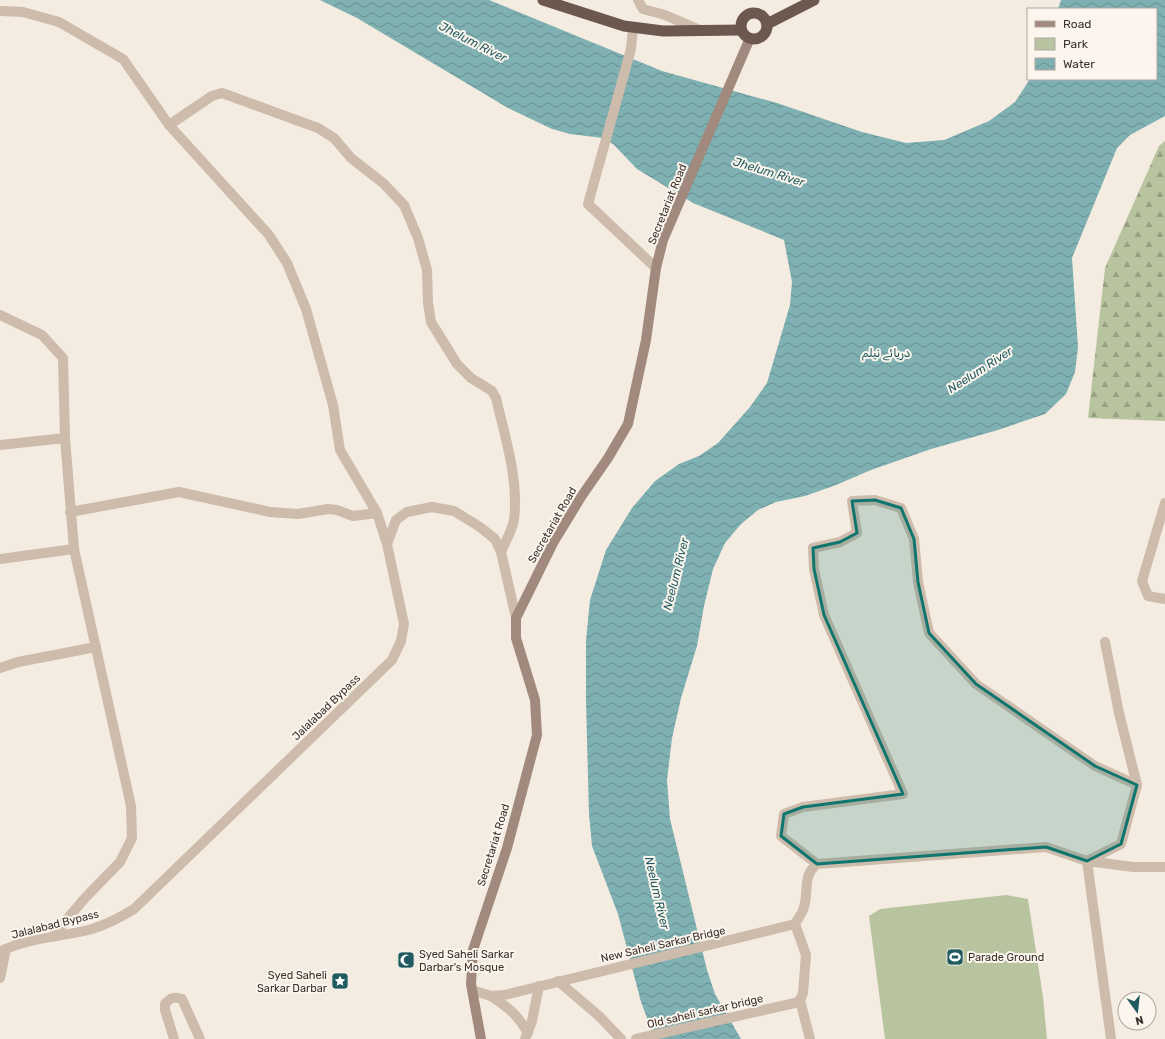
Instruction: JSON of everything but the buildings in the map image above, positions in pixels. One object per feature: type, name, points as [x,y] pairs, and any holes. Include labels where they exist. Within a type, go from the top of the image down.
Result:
[{"type":"highway","points":[[543,0],[617,24],[633,27],[663,31],[741,30]]},
{"type":"highway","points":[[767,24],[814,0]]},
{"type":"highway","points":[[751,13],[760,14],[767,24],[767,29],[762,36],[748,43],[741,30],[742,21],[747,15],[751,13]]},
{"type":"main road","name":"Secretariat Road","points":[[481,1039],[472,990],[471,969],[473,950],[507,848],[537,735],[535,700],[516,638],[516,618],[554,543],[581,497],[608,458],[628,424],[646,340],[656,268],[664,240],[748,43]]},
{"type":"street","points":[[638,0],[643,9],[665,15],[700,30]]},
{"type":"street","points":[[0,11],[23,12],[59,22],[123,59],[169,124],[269,235],[287,263],[306,309],[333,405],[340,450],[377,513],[388,544]]},
{"type":"street","points":[[633,27],[631,49],[588,204],[656,268]]},
{"type":"street","points":[[169,124],[212,96],[222,93],[318,128],[334,138],[351,158],[383,183],[404,205],[418,238],[427,270],[428,303],[431,322],[457,364],[471,378],[492,391],[496,398],[510,459],[514,497],[514,522],[501,552]]},
{"type":"street","points":[[0,315],[42,335],[63,358],[70,512],[74,549],[131,806],[132,838],[120,862],[52,937]]},
{"type":"street","points":[[0,445],[66,438]]},
{"type":"street","points":[[70,512],[179,492],[270,512],[298,514],[328,509],[337,510],[353,516],[377,513]]},
{"type":"street","points":[[817,864],[781,836],[784,814],[803,807],[903,794],[824,614],[814,569],[814,548],[840,542],[857,533],[852,501],[875,500],[901,508],[914,539],[918,582],[929,633],[976,684],[1096,766],[1137,785]]},
{"type":"street","points":[[1165,503],[1142,581],[1148,596],[1165,599]]},
{"type":"street","name":"Jalalabad Bypass","points":[[3,950],[52,937],[91,929],[115,921],[134,909],[392,660],[401,641],[404,624],[388,544],[396,520],[407,512],[432,507],[454,510],[480,527],[495,540],[501,552],[516,618]]},
{"type":"street","points":[[0,559],[74,549]]},
{"type":"street","points":[[1087,861],[1121,844],[1137,785],[1119,713],[1105,642]]},
{"type":"street","points":[[0,668],[18,662],[96,647]]},
{"type":"street","points":[[810,1039],[800,1000],[803,993],[806,955],[795,924],[803,910],[807,892],[807,877],[810,870],[817,864],[1046,847],[1087,861],[1133,867],[1165,867]]},
{"type":"street","points":[[1087,861],[1111,1039]]},
{"type":"street","name":"New Saheli Sarkar Bridge","points":[[491,996],[761,934],[795,924]]},
{"type":"street","points":[[0,978],[3,950]]},
{"type":"street","points":[[558,981],[599,1016],[621,1039]]},
{"type":"street","points":[[526,1036],[539,986]]},
{"type":"street","points":[[472,990],[491,996],[510,1008],[518,1016],[526,1036]]},
{"type":"street","points":[[174,1039],[165,1010],[165,1004],[172,998],[176,997],[182,1000],[200,1039]]},
{"type":"street","name":"Old saheli sarkar bridge","points":[[636,1039],[800,1000]]},
{"type":"highlighted area","points":[[875,500],[901,508],[914,539],[918,582],[929,633],[976,684],[1095,766],[1137,785],[1121,844],[1087,861],[1046,847],[817,864],[781,836],[784,814],[803,807],[903,794],[824,615],[814,569],[813,548],[840,542],[857,533],[852,501]]},
{"type":"green space","points":[[1165,141],[1165,421],[1088,418],[1105,268],[1159,146]]},
{"type":"green space","name":"Parade Ground","points":[[1006,895],[1028,899],[1043,997],[1047,1039],[885,1039],[869,916],[880,909]]},
{"type":"water","points":[[320,0],[489,0],[662,71],[777,103],[862,132],[906,143],[944,140],[989,121],[1015,102],[1029,80],[1157,80],[1157,8],[1058,8],[1061,0],[1165,0],[1165,116],[1130,135],[1117,148],[1072,258],[1078,347],[1075,372],[1066,394],[1045,414],[998,430],[931,449],[871,470],[805,496],[776,502],[758,510],[741,524],[725,543],[713,569],[704,606],[697,646],[681,698],[672,738],[667,780],[670,819],[707,970],[715,994],[741,1039],[655,1039],[641,1002],[618,914],[592,846],[589,814],[586,641],[590,600],[606,550],[632,508],[655,481],[679,464],[699,456],[718,443],[750,407],[767,383],[790,305],[792,282],[784,240],[693,203],[637,169],[613,144],[603,138],[570,134],[552,129],[508,108],[357,18]]},
{"type":"place","name":"Parade Ground","points":[[955,957]]},
{"type":"place","name":"Syed Saheli Sarkar Darbar's Mosque","points":[[406,960]]},
{"type":"place","name":"Syed Saheli Sarkar Darbar","points":[[340,981]]},
{"type":"water label","name":"Jhelum River","points":[[473,42]]},
{"type":"water label","name":"Jhelum River","points":[[769,172]]},
{"type":"water label","name":"دریائے نیلم","points":[[886,353]]},
{"type":"water label","name":"Neelum River","points":[[980,370]]},
{"type":"water label","name":"Neelum River","points":[[676,574]]},
{"type":"water label","name":"Neelum River","points":[[657,893]]}]
